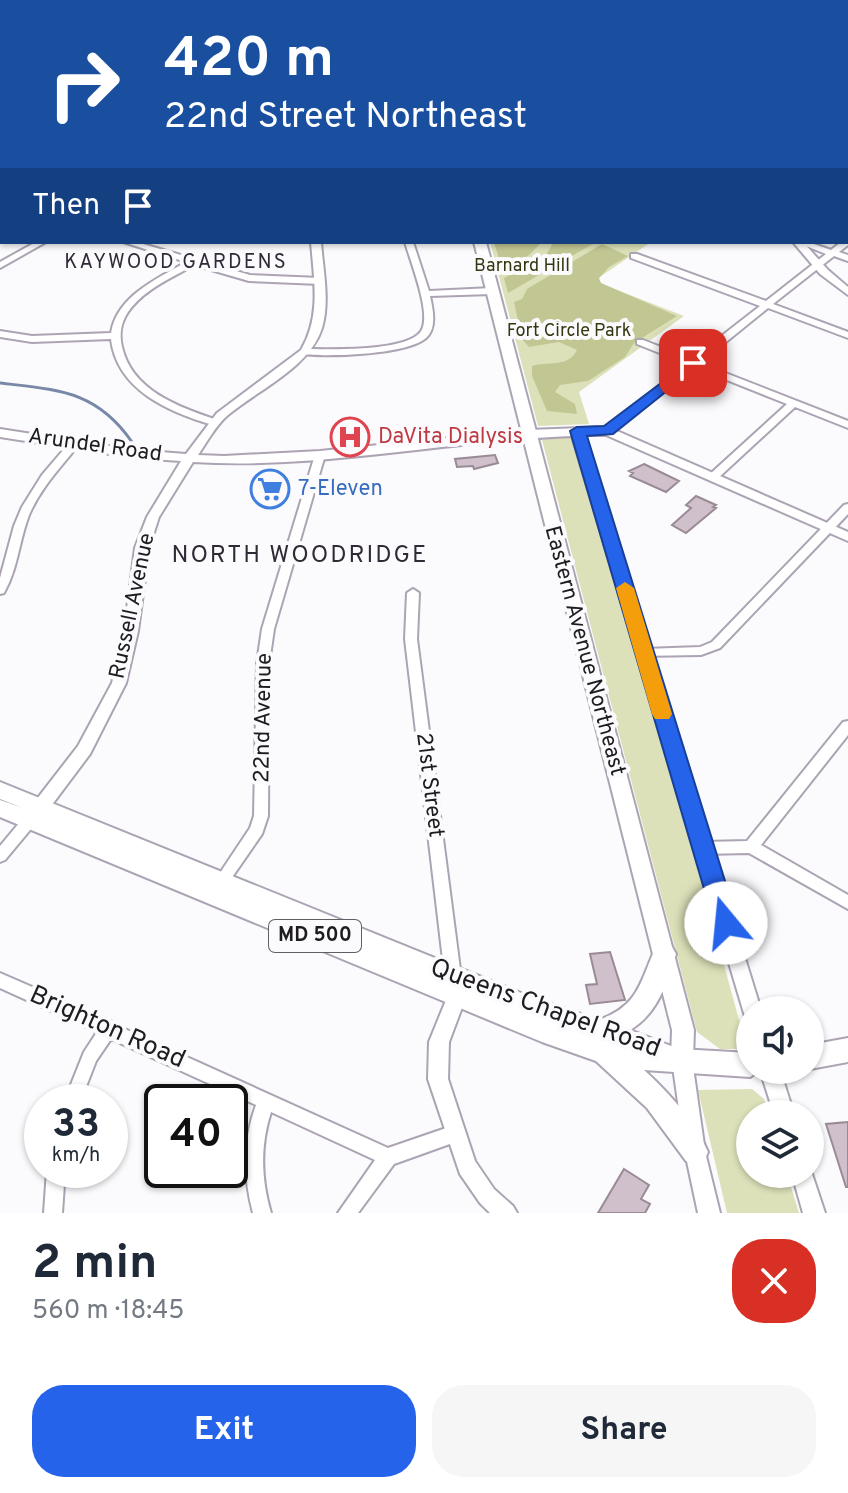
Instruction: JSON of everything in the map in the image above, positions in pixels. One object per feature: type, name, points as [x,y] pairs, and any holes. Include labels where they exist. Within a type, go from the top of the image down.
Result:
[{"type":"main road","name":"Eastern Avenue Northeast","points":[[480,244],[683,1030],[682,1060]]},
{"type":"main road","name":"Queens Chapel Road","points":[[0,790],[35,813],[639,1058],[736,1064]]},
{"type":"main road","name":"Queens Chapel Road","points":[[0,808],[35,813],[221,882],[456,986]]},
{"type":"main road","points":[[664,954],[656,986],[631,1018],[598,1042],[640,1079],[675,1121],[695,1152]]},
{"type":"main road","points":[[824,1054],[848,1050]]},
{"type":"street","points":[[0,265],[38,244]]},
{"type":"street","points":[[133,244],[191,263],[264,281],[320,281]]},
{"type":"street","points":[[305,352],[317,330],[321,308],[316,244]]},
{"type":"street","points":[[305,352],[407,345],[428,330],[425,297],[410,244]]},
{"type":"street","points":[[801,244],[817,265],[848,292]]},
{"type":"street","points":[[805,244],[848,258]]},
{"type":"street","points":[[843,244],[608,431],[848,537]]},
{"type":"street","points":[[634,256],[848,335]]},
{"type":"street","points":[[191,263],[136,299],[118,320],[114,336],[129,375],[142,388],[170,406],[213,422]]},
{"type":"street","points":[[425,297],[493,295]]},
{"type":"street","points":[[0,334],[32,339],[114,336]]},
{"type":"street","points":[[640,342],[848,425]]},
{"type":"street","name":"Russell Avenue","points":[[0,856],[84,750],[111,702],[125,661],[142,548],[153,517],[176,476],[213,422],[305,352]]},
{"type":"street","points":[[713,477],[794,403]]},
{"type":"street","points":[[577,431],[748,996]]},
{"type":"street","name":"Arundel Road","points":[[0,433],[135,454],[224,460],[320,455],[528,434],[608,431]]},
{"type":"street","points":[[0,590],[12,568],[23,518],[33,497],[75,443]]},
{"type":"street","name":"22nd Avenue","points":[[221,882],[257,830],[261,816],[263,663],[268,629],[320,455]]},
{"type":"street","points":[[644,653],[701,651],[716,645],[848,507]]},
{"type":"street","name":"21st Street","points":[[413,593],[411,639],[456,986]]},
{"type":"street","points":[[751,847],[848,726]]},
{"type":"street","points":[[703,848],[751,847],[848,903]]},
{"type":"street","name":"Brighton Road","points":[[0,980],[388,1157]]},
{"type":"street","points":[[456,986],[436,1054],[438,1079],[455,1134],[476,1183],[506,1213]]},
{"type":"street","points":[[79,1084],[90,1057],[109,1028]]},
{"type":"street","points":[[682,1060],[695,1152],[709,1213]]},
{"type":"street","points":[[262,1213],[255,1193],[254,1141],[266,1102]]},
{"type":"street","points":[[347,1213],[388,1157],[455,1134]]},
{"type":"street","points":[[53,1213],[55,1188]]},
{"type":"street","points":[[806,1188],[814,1213]]},
{"type":"green space","name":"Fort Circle Park","points":[[491,244],[648,244],[594,281],[684,316],[579,392],[589,424],[538,426]]},
{"type":"green space","points":[[495,244],[540,244],[528,256],[507,264],[499,259]]},
{"type":"green space","points":[[552,244],[593,244],[508,293],[504,278],[539,261]]},
{"type":"green space","name":"Fort Circle Park","points":[[602,244],[628,256],[609,267],[599,278],[601,283],[677,316],[634,343],[625,357],[588,381],[560,385],[555,392],[575,404],[577,414],[547,411],[532,376],[532,366],[563,362],[577,350],[559,342],[529,347],[522,339],[514,302],[522,299],[527,289]]},
{"type":"green space","points":[[572,436],[655,713],[736,1009],[736,1049],[720,1049],[697,1032],[542,440]]},
{"type":"green space","points":[[752,1089],[764,1099],[736,1100],[736,1188],[791,1188],[799,1213],[727,1213],[698,1090]]},
{"type":"building","points":[[495,455],[498,463],[474,469],[473,466],[457,467],[455,459]]},
{"type":"building","points":[[644,464],[679,481],[666,492],[630,476],[633,473],[629,471]]},
{"type":"building","name":"7-Eleven","points":[[259,482],[285,484],[280,497],[254,495]]},
{"type":"building","points":[[696,496],[716,505],[713,507],[716,508],[686,533],[672,525],[691,508],[686,505]]},
{"type":"building","points":[[610,952],[625,1000],[590,1004],[586,985],[597,984],[590,954]]},
{"type":"building","points":[[848,1122],[848,1187],[846,1187],[826,1124]]},
{"type":"building","points":[[624,1169],[649,1185],[641,1199],[650,1204],[645,1213],[598,1213]]},
{"type":"waterway","points":[[0,383],[58,391],[90,402],[118,425],[132,442]]},
{"type":"slow traffic","points":[[625,588],[662,714]]},
{"type":"place","name":"DaVita Dialysis","points":[[350,437]]},
{"type":"place","name":"7-Eleven","points":[[270,489]]},
{"type":"district","name":"KAYWOOD GARDENS","points":[[176,263]]},
{"type":"district","name":"NORTH WOODRIDGE","points":[[300,556]]},
{"type":"route","points":[[693,363],[608,431],[577,431],[726,923]]},
{"type":"park label","name":"Barnard Hill","points":[[522,266]]}]
